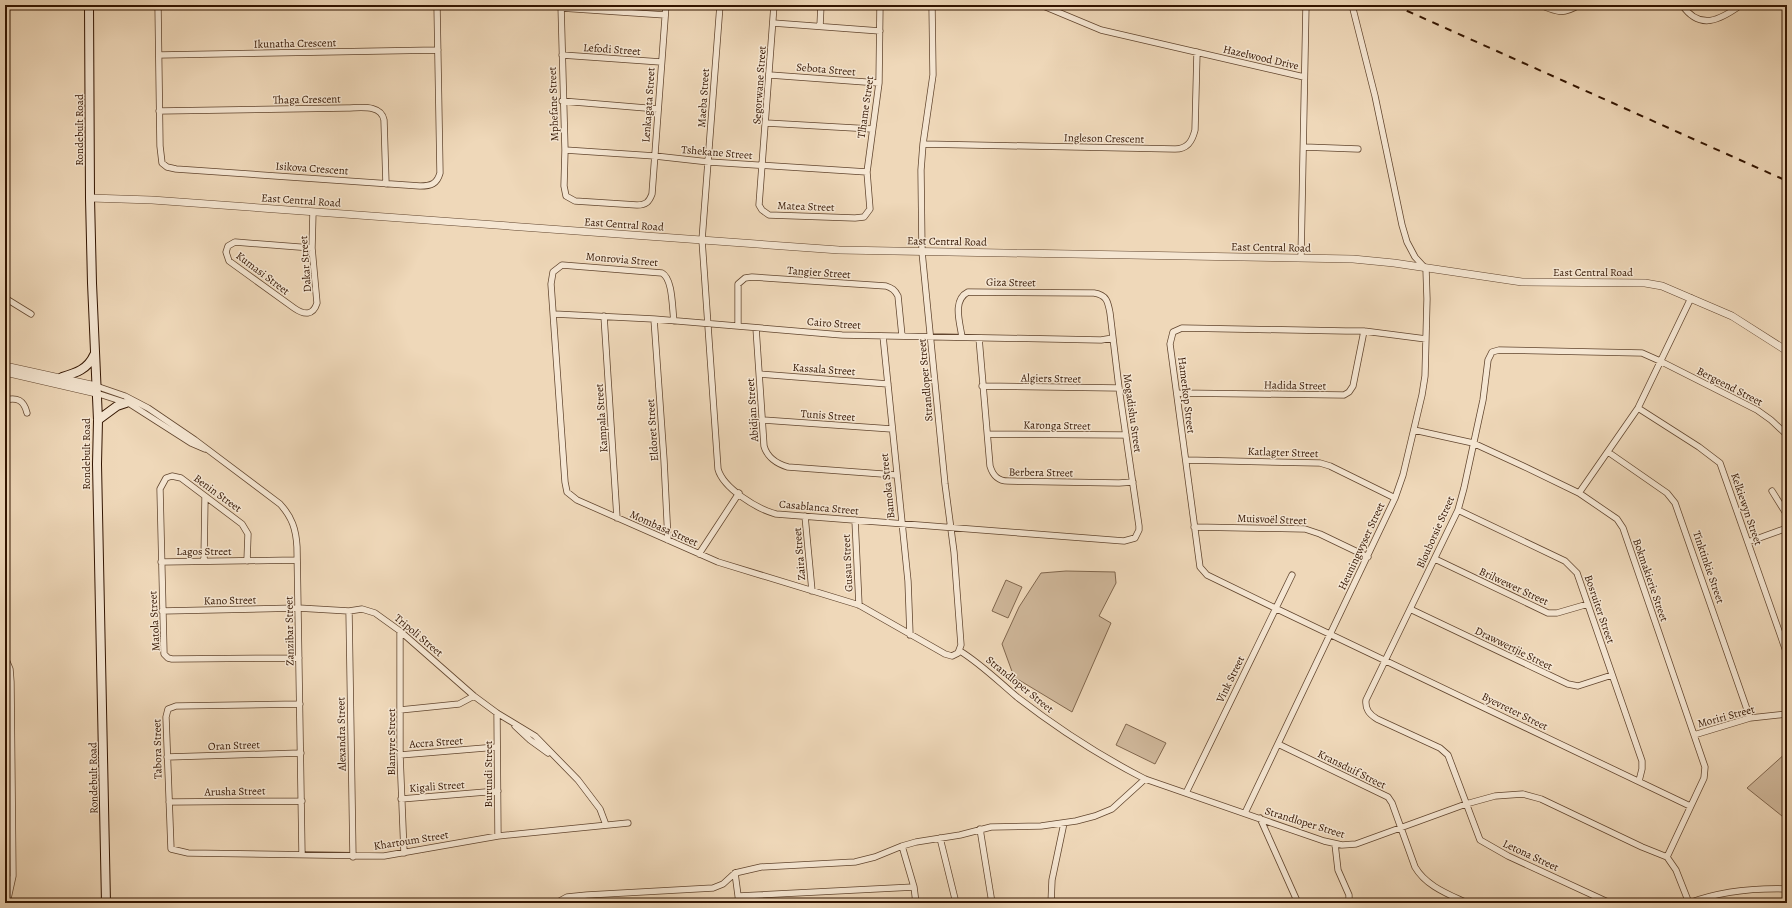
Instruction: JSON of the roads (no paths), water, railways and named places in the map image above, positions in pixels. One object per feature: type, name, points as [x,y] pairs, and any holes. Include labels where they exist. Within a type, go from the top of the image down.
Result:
[{"type":"main road","name":"Rondebult Road","points":[[88,5],[90,198],[94,354],[98,420],[97,464],[106,903]]},
{"type":"main road","points":[[62,377],[75,374],[88,365],[94,354]]},
{"type":"main road","points":[[98,420],[117,406],[126,403]]},
{"type":"street","points":[[158,5],[158,55]]},
{"type":"street","points":[[437,5],[438,50]]},
{"type":"street","name":"Lenkagata Street","points":[[645,204],[649,201],[652,194],[666,5]]},
{"type":"street","name":"Maeba Street","points":[[702,240],[720,5]]},
{"type":"street","name":"Segorwane Street","points":[[762,166],[770,75],[774,5]]},
{"type":"street","points":[[820,26],[821,5]]},
{"type":"street","name":"Tlhame Street","points":[[869,212],[870,196],[867,172],[879,83],[880,5]]},
{"type":"street","points":[[922,252],[921,170],[923,144],[933,75],[932,5]]},
{"type":"street","name":"Hazelwood Drive","points":[[1041,5],[1101,30],[1304,77],[1301,258]]},
{"type":"street","points":[[1304,77],[1306,5]]},
{"type":"street","points":[[1352,5],[1375,96],[1402,225],[1407,242],[1416,257],[1426,269]]},
{"type":"street","points":[[1540,5],[1556,12],[1562,12],[1580,5]]},
{"type":"street","points":[[1682,5],[1689,14],[1711,21],[1723,17],[1741,5]]},
{"type":"street","points":[[560,6],[665,15]]},
{"type":"street","name":"Mphefane Street","points":[[560,6],[562,101],[565,150],[564,186],[566,196],[571,199],[637,205],[645,204]]},
{"type":"street","points":[[773,23],[880,31]]},
{"type":"street","name":"Ikunatha Crescent","points":[[158,55],[438,50]]},
{"type":"street","name":"Isikova Crescent","points":[[158,55],[160,160],[167,166],[218,172],[429,186],[434,184],[438,179],[441,162],[438,50]]},
{"type":"street","name":"Ingleson Crescent","points":[[923,144],[1175,149],[1184,147],[1191,141],[1195,130],[1197,52]]},
{"type":"street","name":"Lefodi Street","points":[[562,55],[661,62]]},
{"type":"street","name":"Sebota Street","points":[[770,75],[879,83]]},
{"type":"street","points":[[562,101],[658,109]]},
{"type":"street","name":"Thaga Crescent","points":[[159,111],[348,108],[376,109],[382,114],[384,120],[386,184]]},
{"type":"street","points":[[766,123],[872,129]]},
{"type":"street","points":[[1304,147],[1358,150]]},
{"type":"street","name":"Tshekane Street","points":[[565,150],[655,156],[762,166],[867,172]]},
{"type":"street","name":"Matea Street","points":[[762,166],[759,204],[765,213],[769,215],[855,218],[864,216],[869,212]]},
{"type":"street","name":"East Central Road","points":[[90,198],[152,200],[839,250],[1372,260],[1522,282],[1645,283],[1662,286],[1732,316],[1787,352]]},
{"type":"street","name":"Dakar Street","points":[[311,313],[315,310],[317,303],[312,248],[313,212]]},
{"type":"street","name":"Casablanca Street","points":[[702,240],[718,469],[723,482],[756,506],[767,512],[805,516],[1124,541],[1131,540],[1138,534]]},
{"type":"street","name":"Kumasi Street","points":[[311,313],[304,314],[294,308],[229,262],[226,252],[228,246],[235,242],[312,248]]},
{"type":"street","name":"Strandloper Street","points":[[922,252],[950,528],[954,552],[960,650],[978,662],[1016,696],[1065,732],[1117,765],[1145,779],[1335,844],[1356,844],[1466,804],[1507,794],[1523,794],[1532,796],[1667,858]]},
{"type":"street","name":"Monrovia Street","points":[[554,270],[562,265],[572,265],[662,273],[666,276],[670,283],[674,321]]},
{"type":"street","name":"Heuningwyser Street","points":[[1245,813],[1368,557],[1395,498],[1403,475],[1414,430],[1424,376],[1427,299],[1426,269]]},
{"type":"street","name":"Mombasa Street","points":[[554,270],[551,276],[551,284],[566,490],[569,494],[576,500],[718,562],[859,605],[948,656],[955,655],[960,650]]},
{"type":"street","name":"Tangier Street","points":[[738,326],[738,284],[745,278],[752,277],[892,288],[896,291],[898,296],[902,336]]},
{"type":"street","name":"Giza Street","points":[[962,337],[958,302],[961,297],[968,292],[1094,293],[1103,296]]},
{"type":"street","name":"Mogadishu Street","points":[[1103,296],[1108,301],[1139,526],[1138,534]]},
{"type":"street","points":[[1579,493],[1638,408],[1691,298]]},
{"type":"street","points":[[5,299],[31,314]]},
{"type":"street","name":"Cairo Street","points":[[554,314],[654,319],[842,335],[1101,340],[1113,338]]},
{"type":"street","name":"Kampala Street","points":[[604,316],[617,518]]},
{"type":"street","name":"Eldoret Street","points":[[654,319],[668,540]]},
{"type":"street","name":"Abidjan Street","points":[[756,328],[764,446],[766,452],[782,465],[788,467],[896,475]]},
{"type":"street","name":"Hamerkop Street","points":[[1331,633],[1207,575],[1202,570],[1198,560],[1170,344],[1173,332],[1178,329],[1364,331],[1426,339]]},
{"type":"street","name":"Hadida Street","points":[[1177,393],[1344,395],[1349,392],[1353,386],[1364,331]]},
{"type":"street","name":"Bamoka Street","points":[[883,336],[908,581],[910,635]]},
{"type":"street","name":"Berbera Street","points":[[979,338],[982,386],[991,470],[995,477],[1000,480],[1119,483],[1133,482]]},
{"type":"street","name":"Blouborsie Street","points":[[1466,804],[1448,755],[1440,748],[1377,718],[1368,711],[1366,700],[1458,510],[1483,400],[1488,360],[1495,350],[1631,352],[1642,354],[1660,361]]},
{"type":"street","name":"Bergeend Street","points":[[1660,361],[1757,410],[1787,434]]},
{"type":"street","points":[[5,366],[62,377],[96,390],[144,412],[191,443],[207,450]]},
{"type":"street","points":[[5,372],[96,390],[139,402],[177,426],[207,450]]},
{"type":"street","name":"Kassala Street","points":[[760,374],[888,384]]},
{"type":"street","name":"Algiers Street","points":[[982,386],[1119,388]]},
{"type":"street","points":[[5,400],[17,398],[22,401],[27,413]]},
{"type":"street","name":"Kelkiewyn Street","points":[[1638,408],[1699,447],[1720,463],[1787,654]]},
{"type":"street","name":"Tunis Street","points":[[763,420],[892,429]]},
{"type":"street","name":"Bokmakierie Street","points":[[1414,430],[1473,443],[1579,493],[1617,519],[1623,528],[1694,735],[1705,773],[1667,858]]},
{"type":"street","name":"Karonga Street","points":[[988,434],[1126,435]]},
{"type":"street","name":"Zanzibar Street","points":[[207,450],[280,504],[288,512],[296,532],[302,854]]},
{"type":"street","name":"Tinktinkie Street","points":[[1608,452],[1667,493],[1676,503],[1750,718]]},
{"type":"street","name":"Katlagter Street","points":[[1186,460],[1320,463],[1330,466],[1395,498]]},
{"type":"street","name":"Benin Street","points":[[167,477],[174,476],[180,478],[238,520],[246,528],[248,546],[247,561]]},
{"type":"street","name":"Matola Street","points":[[167,477],[162,483],[160,489],[163,650],[168,658],[299,658]]},
{"type":"street","points":[[1772,491],[1787,515]]},
{"type":"street","points":[[699,554],[739,494]]},
{"type":"street","points":[[204,561],[205,497]]},
{"type":"street","name":"Bosruiter Street","points":[[1458,510],[1570,564],[1577,572],[1642,761],[1639,781]]},
{"type":"street","name":"Zaira Street","points":[[805,516],[812,591]]},
{"type":"street","name":"Gusau Street","points":[[855,520],[859,605]]},
{"type":"street","name":"Muisvoël Street","points":[[1194,527],[1304,529],[1320,534],[1368,557]]},
{"type":"street","points":[[1748,542],[1787,528]]},
{"type":"street","name":"Brilwewer Street","points":[[1435,559],[1548,613],[1557,614],[1588,604]]},
{"type":"street","name":"Lagos Street","points":[[161,562],[297,560]]},
{"type":"street","name":"Vink Street","points":[[1186,793],[1292,575]]},
{"type":"street","name":"Tripoli Street","points":[[298,608],[349,611],[362,609],[375,613],[400,631],[474,696],[510,721],[530,740],[552,755],[578,780],[600,809],[606,825]]},
{"type":"street","name":"Kano Street","points":[[162,611],[298,608]]},
{"type":"street","name":"Drawwertjie Street","points":[[1410,609],[1568,684],[1578,686],[1612,675]]},
{"type":"street","name":"Alexandra Street","points":[[349,611],[353,857]]},
{"type":"street","name":"Blantyre Street","points":[[400,631],[400,755],[404,853]]},
{"type":"street","name":"Byevreter Street","points":[[1331,633],[1690,806]]},
{"type":"street","points":[[1781,636],[1787,634]]},
{"type":"street","points":[[5,657],[10,669],[11,682],[12,825],[14,876],[7,903]]},
{"type":"street","points":[[400,710],[459,704],[474,696]]},
{"type":"street","name":"Tabora Street","points":[[171,850],[166,717],[168,709],[176,706],[300,704]]},
{"type":"street","name":"Burundi Street","points":[[497,713],[498,836]]},
{"type":"street","name":"Moriri Street","points":[[1694,735],[1750,718],[1787,714]]},
{"type":"street","name":"Kransduif Street","points":[[1278,744],[1385,795],[1392,803],[1415,867],[1419,874],[1430,884],[1468,903]]},
{"type":"street","name":"Accra Street","points":[[400,755],[497,747]]},
{"type":"street","name":"Oran Street","points":[[167,757],[301,753]]},
{"type":"street","points":[[556,903],[567,897],[587,895],[713,888],[723,884],[735,873],[761,867],[855,862],[875,857],[916,842],[980,829],[991,827],[1040,826],[1064,823],[1095,816],[1112,809],[1145,779]]},
{"type":"street","name":"Kigali Street","points":[[401,799],[498,791]]},
{"type":"street","name":"Arusha Street","points":[[169,802],[302,801]]},
{"type":"street","name":"Letona Street","points":[[1466,804],[1480,840],[1508,856],[1610,903]]},
{"type":"street","points":[[1260,818],[1298,903]]},
{"type":"street","name":"Khartoum Street","points":[[171,850],[188,853],[302,854],[353,857],[384,856],[498,836],[628,823]]},
{"type":"street","points":[[1051,903],[1052,880],[1064,823]]},
{"type":"street","points":[[5,825],[12,825]]},
{"type":"street","points":[[980,829],[992,903]]},
{"type":"street","points":[[940,838],[956,903]]},
{"type":"street","points":[[1335,844],[1338,870],[1349,895],[1349,903]]},
{"type":"street","points":[[902,846],[914,887],[916,903]]},
{"type":"street","points":[[1667,858],[1676,870],[1689,903],[1714,895],[1745,889],[1787,889]]},
{"type":"street","points":[[735,873],[740,903]]},
{"type":"street","points":[[739,896],[914,887]]},
{"type":"railway","points":[[1394,5],[1787,181]]}]
